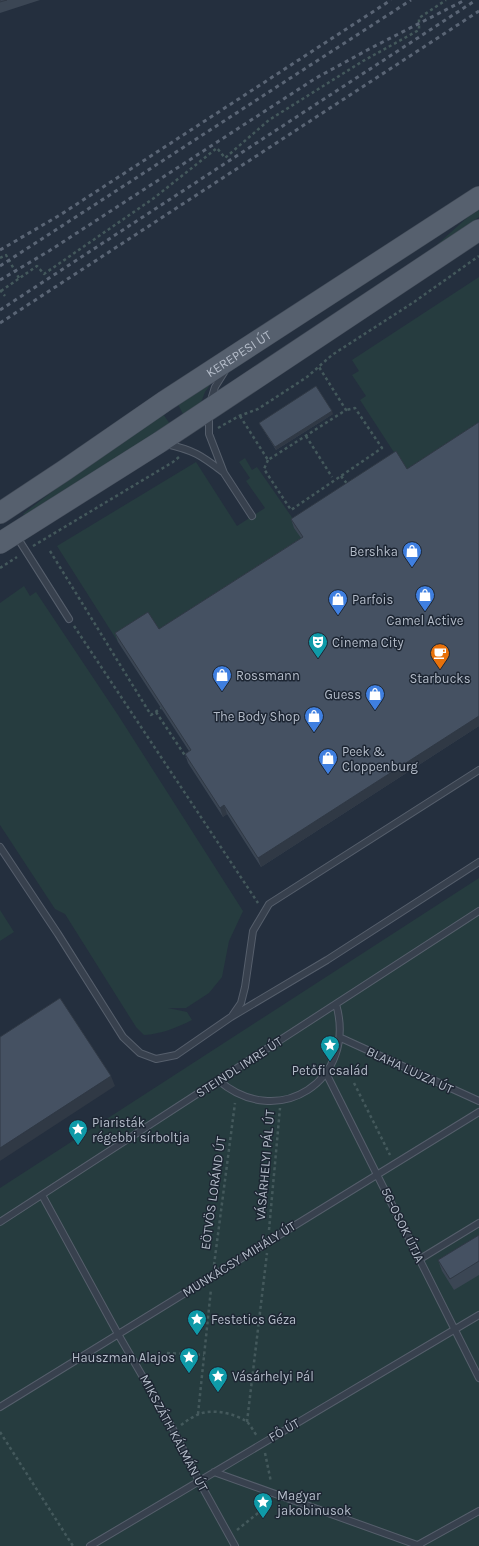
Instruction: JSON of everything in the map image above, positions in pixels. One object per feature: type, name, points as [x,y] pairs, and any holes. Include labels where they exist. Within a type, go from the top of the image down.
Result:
[{"type":"main road","name":"KEREPESI ÚT","points":[[0,513],[165,401],[479,197]]},
{"type":"main road","points":[[7,539],[160,442],[479,230]]},
{"type":"lane","points":[[233,357],[215,387],[208,410],[209,434],[224,473],[252,516]]},
{"type":"lane","points":[[160,442],[187,448],[203,456],[224,473]]},
{"type":"lane","points":[[7,539],[26,551],[69,618]]},
{"type":"lane","points":[[231,1018],[241,1003],[245,987],[253,931],[268,904],[479,770]]},
{"type":"lane","points":[[0,847],[58,934],[122,1037],[140,1053],[156,1059],[176,1055],[231,1018],[327,960],[479,862]]},
{"type":"lane","name":"STEINDL IMRE ÚT","points":[[0,1222],[479,911]]},
{"type":"lane","points":[[218,1080],[236,1094],[258,1101],[281,1100],[297,1096],[311,1088],[326,1073],[338,1050],[341,1038],[340,1015],[336,1004]]},
{"type":"lane","name":"BLAHA LUJZA ÚT","points":[[341,1038],[479,1101]]},
{"type":"lane","name":"56-OSOK ÚTJA","points":[[326,1073],[479,1378]]},
{"type":"lane","name":"MUNKÁCSY MIHÁLY ÚT","points":[[0,1407],[479,1112]]},
{"type":"lane","name":"MIKSZÁTH KÁLMÁN ÚT","points":[[42,1195],[118,1334],[173,1429],[235,1546]]},
{"type":"lane","points":[[420,1259],[479,1223]]},
{"type":"lane","name":"FŐ ÚT","points":[[90,1546],[479,1315]]},
{"type":"lane","points":[[214,1472],[418,1546],[479,1511]]},
{"type":"path","points":[[5,296],[0,291],[37,266],[44,274],[154,198],[217,148],[225,158],[269,120],[363,61],[419,30],[419,18],[446,0]]},
{"type":"path","points":[[0,258],[6,255],[19,278]]},
{"type":"path","points":[[209,434],[239,416],[258,409],[307,377],[332,356],[414,302],[479,256]]},
{"type":"path","points":[[319,367],[346,410]]},
{"type":"path","points":[[355,408],[382,448],[292,510],[264,469],[268,460],[346,410],[355,408]]},
{"type":"path","points":[[239,416],[268,460]]},
{"type":"path","points":[[306,436],[332,477]]},
{"type":"path","points":[[0,568],[173,462],[187,448]]},
{"type":"path","points":[[341,476],[351,491]]},
{"type":"path","points":[[50,551],[151,715],[161,708]]},
{"type":"path","points":[[69,618],[264,912]]},
{"type":"path","points":[[156,712],[186,757]]},
{"type":"path","points":[[354,1083],[394,1163]]},
{"type":"path","name":"EÖTVÖS LORÁND ÚT","points":[[198,1414],[212,1276],[236,1094]]},
{"type":"path","name":"VÁSÁRHELYI PÁL ÚT","points":[[247,1422],[268,1241],[281,1100]]},
{"type":"path","points":[[167,1353],[204,1355]]},
{"type":"path","points":[[173,1429],[198,1414],[208,1412],[220,1413],[231,1415],[247,1422],[262,1443]]},
{"type":"path","points":[[0,1432],[73,1546]]},
{"type":"green space","points":[[479,207],[479,217],[430,252],[430,251]]},
{"type":"green space","points":[[479,277],[479,433],[410,477],[360,400],[366,396],[352,375],[359,371],[352,360]]},
{"type":"green space","points":[[214,379],[205,392],[200,405],[184,416],[178,404]]},
{"type":"green space","points":[[163,414],[170,424],[60,494],[24,515],[23,514],[88,464]]},
{"type":"green space","points":[[245,458],[252,470],[257,467],[298,526],[306,546],[162,638],[151,621],[118,642],[57,546],[196,462],[237,526],[265,508],[246,481],[250,478],[239,462]]},
{"type":"green space","points":[[24,586],[30,596],[36,592],[118,715],[243,911],[229,941],[222,977],[209,993],[186,1008],[168,1008],[187,1012],[192,1020],[180,1026],[144,1035],[136,1027],[65,914],[55,909],[0,825],[0,603]]},
{"type":"green space","points":[[479,878],[479,1546],[0,1546],[0,1188]]},
{"type":"green space","points":[[0,910],[14,932],[0,941]]},
{"type":"building","points":[[316,386],[332,411],[275,447],[259,423]]},
{"type":"building","points":[[479,422],[479,716],[258,858],[224,805],[220,808],[185,754],[191,750],[115,633],[148,612],[159,629],[303,537],[291,519],[396,451],[407,469]]},
{"type":"building","points":[[60,998],[111,1076],[0,1148],[0,1037]]},
{"type":"building","points":[[479,1235],[479,1261],[450,1279],[438,1260]]},
{"type":"railway","points":[[0,250],[60,215],[391,0]]},
{"type":"railway","points":[[0,266],[411,0]]},
{"type":"railway","points":[[0,280],[49,251],[316,78],[465,0]]},
{"type":"railway","points":[[0,310],[476,0]]},
{"type":"railway","points":[[0,323],[479,11]]},
{"type":"place","name":"Bershka","points":[[412,568]]},
{"type":"place","name":"Camel Active","points":[[425,612]]},
{"type":"place","name":"Parfois","points":[[338,616]]},
{"type":"place","name":"Cinema City","points":[[318,659]]},
{"type":"place","name":"Starbucks","points":[[440,670]]},
{"type":"place","name":"Rossmann","points":[[222,692]]},
{"type":"place","name":"Guess","points":[[375,711]]},
{"type":"place","name":"The Body Shop","points":[[314,733]]},
{"type":"place","name":"Peek & Cloppenburg","points":[[328,775]]},
{"type":"place","name":"Petőfi család","points":[[330,1062]]},
{"type":"place","name":"Piaristák régebbi sírboltja","points":[[78,1146]]},
{"type":"place","name":"Festetics Géza","points":[[197,1336]]},
{"type":"place","name":"Hauszman Alajos","points":[[189,1374]]},
{"type":"place","name":"Vásárhelyi Pál","points":[[218,1393]]},
{"type":"place","name":"Magyar jakobinusok","points":[[263,1519]]}]
